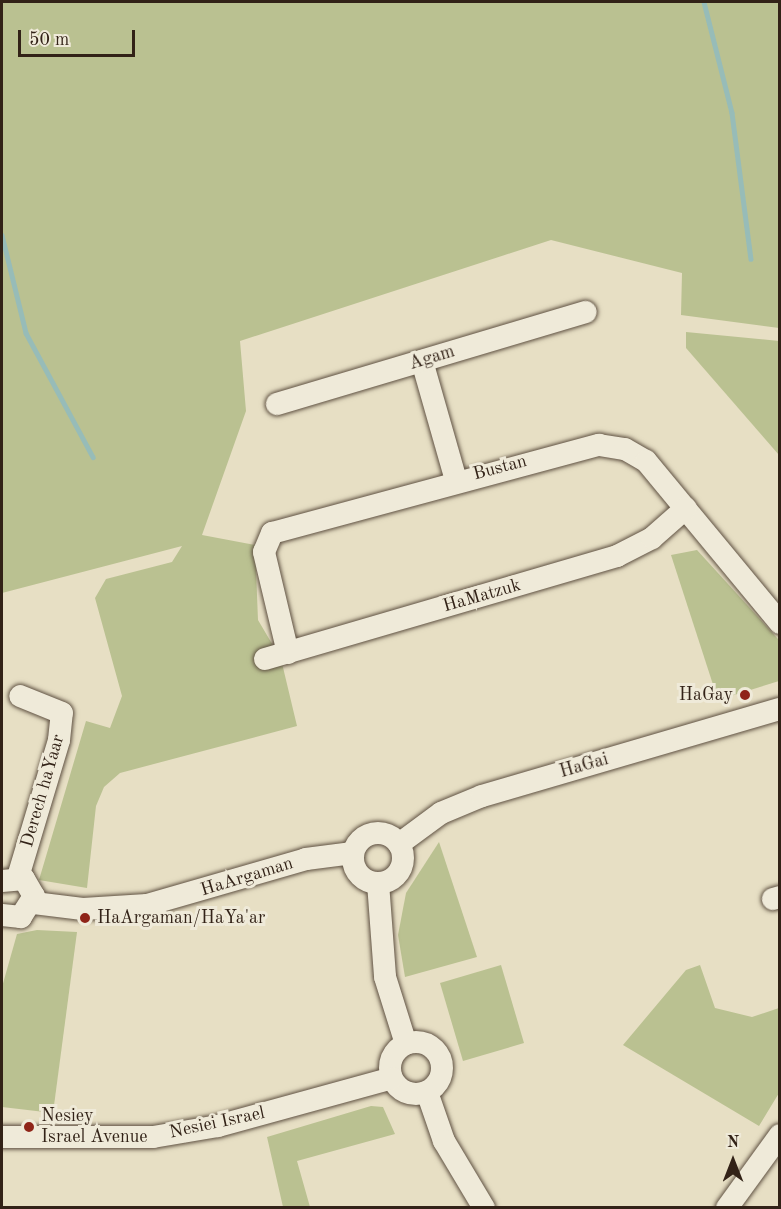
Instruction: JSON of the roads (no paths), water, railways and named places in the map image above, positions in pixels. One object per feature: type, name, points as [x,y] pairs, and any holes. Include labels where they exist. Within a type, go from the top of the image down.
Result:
[{"type":"street","name":"Agam","points":[[277,404],[586,312]]},
{"type":"street","points":[[422,361],[456,480]]},
{"type":"street","name":"Bustan","points":[[288,653],[264,552],[269,536],[456,480],[608,445],[646,461],[780,623]]},
{"type":"street","name":"HaMatzuk","points":[[266,659],[617,556],[652,538],[686,508]]},
{"type":"street","name":"Derech haYaar","points":[[10,879],[59,740],[62,713],[20,696]]},
{"type":"street","name":"HaGai","points":[[399,844],[441,813],[482,796],[780,709]]},
{"type":"street","points":[[386,834],[399,844],[403,859],[398,873],[378,883],[359,874],[353,853],[369,835],[386,834]]},
{"type":"street","name":"HaArgaman","points":[[34,903],[82,909],[147,904],[306,859],[353,853]]},
{"type":"street","points":[[2,915],[21,917],[34,903],[29,884],[10,879]]},
{"type":"street","points":[[378,883],[384,977],[406,1044]]},
{"type":"street","points":[[424,1043],[439,1053],[440,1079],[427,1092],[411,1093],[392,1078],[394,1054],[406,1044],[424,1043]]},
{"type":"street","name":"Nesiei Israel","points":[[2,1137],[153,1137],[218,1126],[392,1078]]},
{"type":"street","points":[[427,1092],[444,1141],[484,1208]]},
{"type":"street","points":[[727,1208],[780,1135]]},
{"type":"waterway","points":[[704,2],[732,113],[751,259]]},
{"type":"waterway","points":[[2,235],[26,333],[93,457]]},
{"type":"place","name":"HaGay","points":[[745,695]]},
{"type":"place","name":"HaArgaman/HaYa'ar","points":[[85,918]]},
{"type":"place","name":"Nesiey Israel Avenue","points":[[29,1127]]}]
